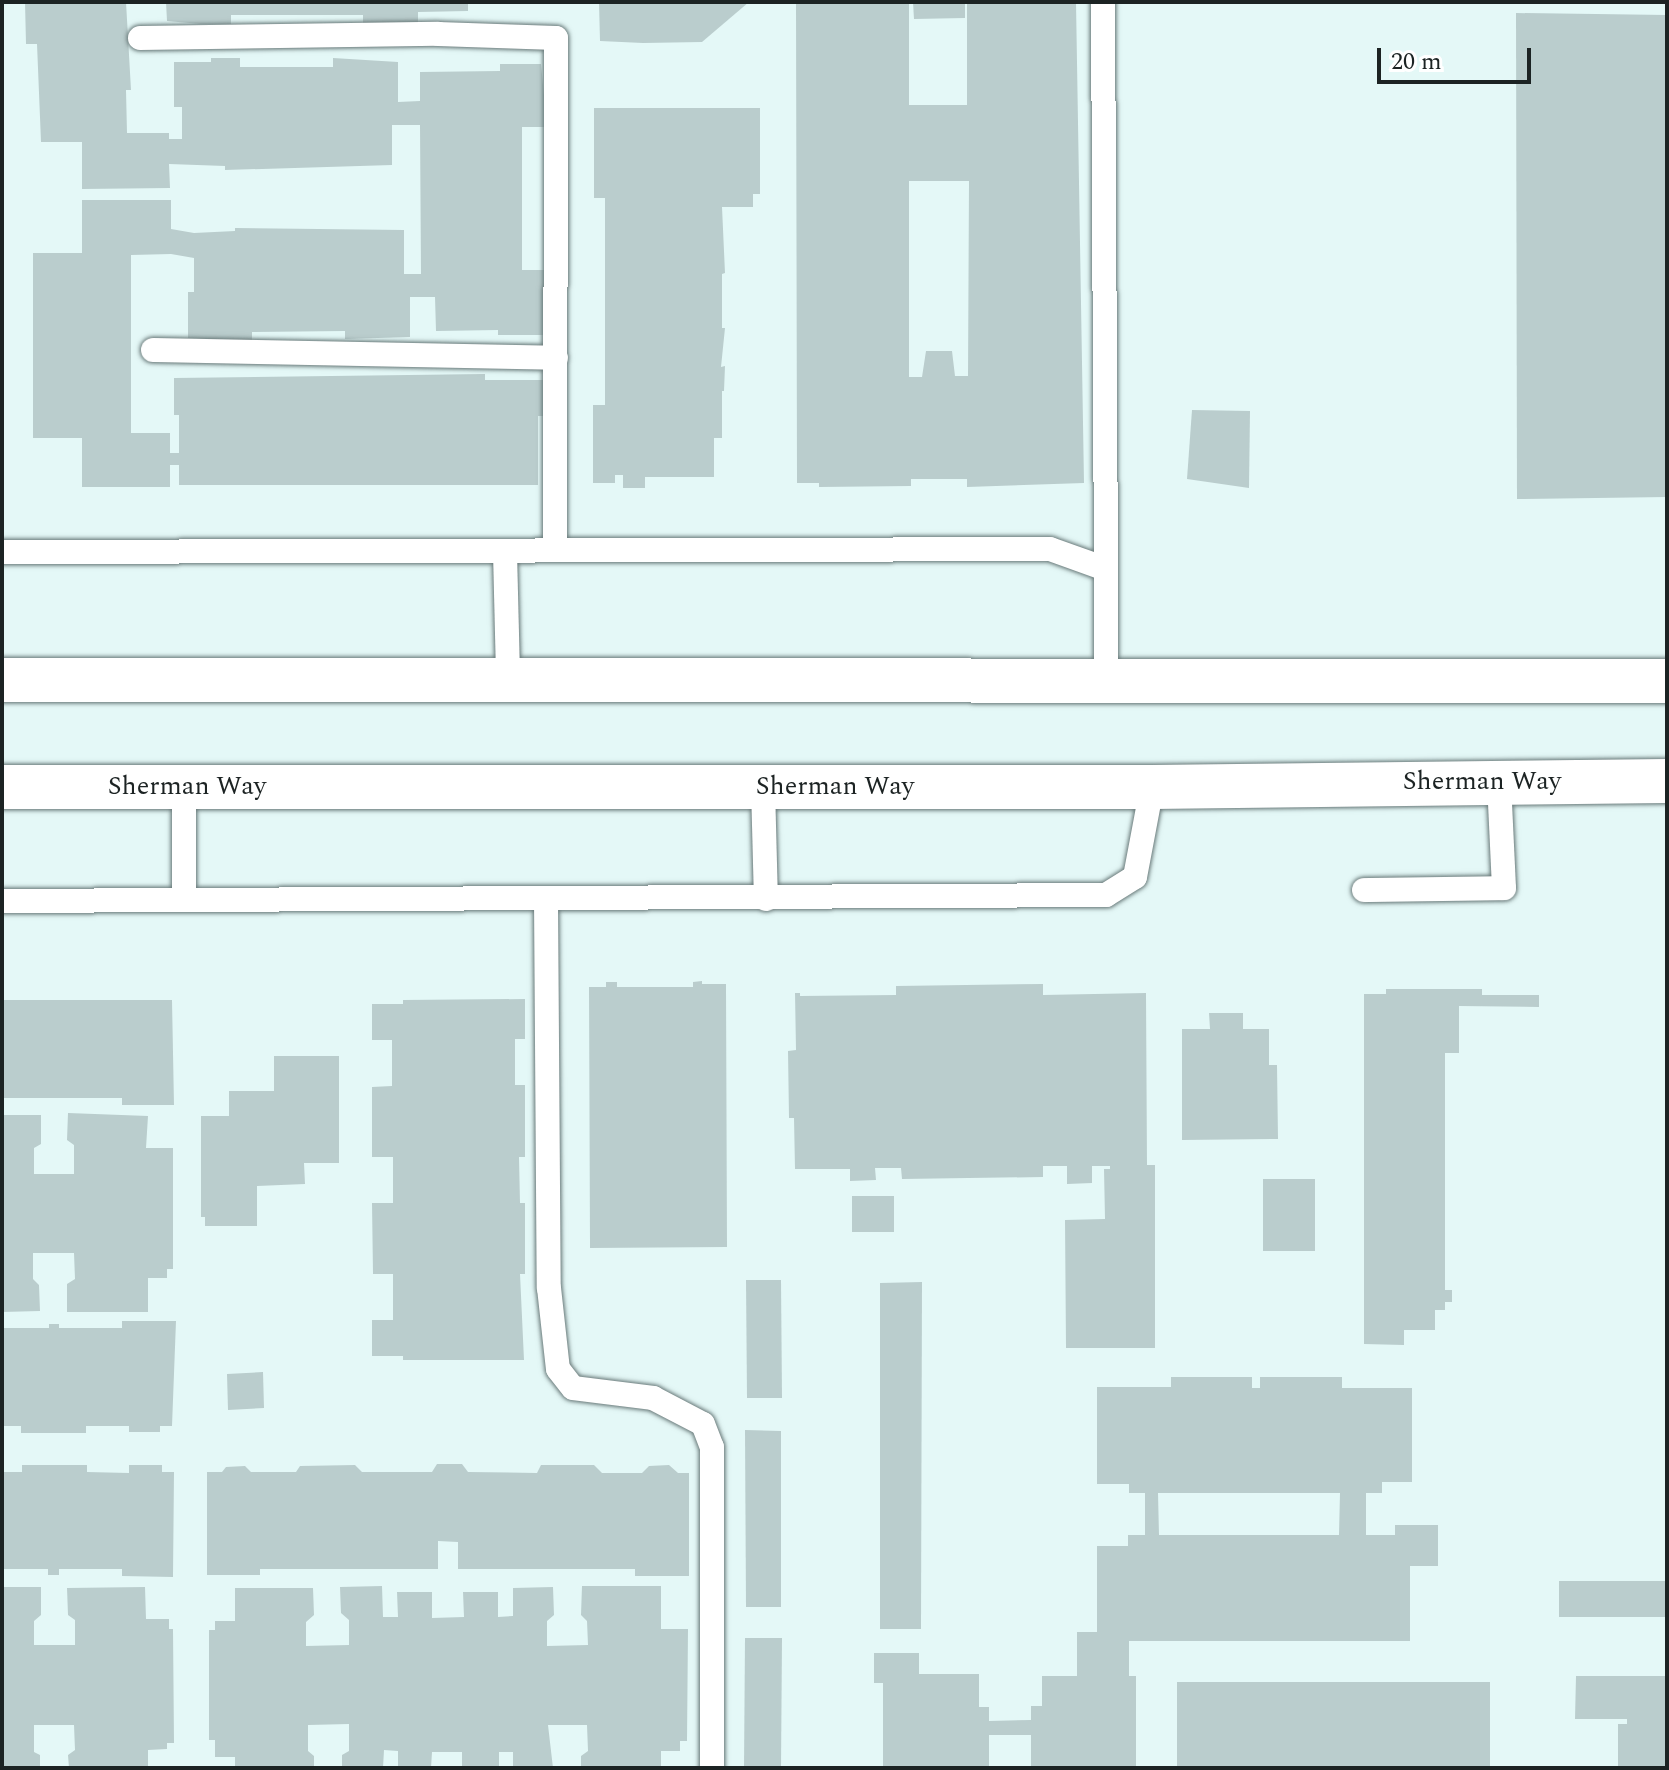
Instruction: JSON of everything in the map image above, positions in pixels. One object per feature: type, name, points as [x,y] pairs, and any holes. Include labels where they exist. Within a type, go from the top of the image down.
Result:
[{"type":"main road","points":[[2,680],[1667,681]]},
{"type":"main road","name":"Sherman Way","points":[[2,787],[1152,787],[1499,780],[1667,781]]},
{"type":"lane","points":[[1103,2],[1106,683]]},
{"type":"lane","points":[[140,38],[438,34],[556,38],[555,549]]},
{"type":"lane","points":[[153,350],[556,358]]},
{"type":"lane","points":[[2,552],[1050,549],[1106,569]]},
{"type":"lane","points":[[505,552],[508,679]]},
{"type":"lane","points":[[1364,890],[1504,888],[1499,780]]},
{"type":"lane","points":[[184,787],[184,900]]},
{"type":"lane","points":[[763,787],[766,899]]},
{"type":"lane","points":[[2,901],[1106,895],[1135,877],[1152,787]]},
{"type":"lane","points":[[546,899],[549,1288],[558,1369],[573,1388],[653,1398],[703,1424],[712,1447],[712,1768]]},
{"type":"building","points":[[25,2],[126,2],[131,90],[126,90],[127,133],[169,133],[169,139],[182,139],[182,107],[174,107],[174,62],[240,58],[240,67],[333,67],[333,58],[398,62],[398,102],[420,101],[420,72],[500,71],[500,64],[541,64],[547,127],[522,127],[522,270],[546,270],[544,335],[498,335],[498,330],[436,331],[435,297],[410,297],[410,337],[345,339],[345,331],[252,332],[252,341],[188,338],[188,292],[194,292],[194,258],[171,254],[131,255],[131,433],[170,433],[170,453],[179,453],[179,415],[174,415],[174,378],[485,374],[485,380],[544,380],[544,416],[538,416],[538,485],[179,485],[179,465],[170,465],[170,487],[82,487],[82,438],[33,438],[33,253],[82,253],[82,200],[171,200],[171,229],[194,233],[235,231],[235,228],[404,230],[404,274],[421,274],[420,125],[392,125],[392,165],[225,170],[225,166],[169,164],[170,188],[82,189],[82,142],[41,142],[37,44],[26,44]]},
{"type":"building","points":[[166,2],[468,2],[468,11],[418,12],[418,24],[363,24],[363,15],[231,15],[231,24],[201,24],[167,21]]},
{"type":"building","points":[[599,2],[749,2],[702,42],[643,43],[600,41]]},
{"type":"building","points":[[796,2],[909,2],[909,105],[967,105],[967,2],[1076,2],[1084,483],[967,487],[967,479],[911,479],[911,486],[819,487],[819,483],[797,483]],"holes":[[[909,181],[969,181],[968,376],[955,376],[952,351],[926,351],[922,377],[909,377]]]},
{"type":"building","points":[[913,2],[965,2],[965,18],[914,19]]},
{"type":"building","points":[[1516,13],[1667,15],[1667,497],[1517,499]]},
{"type":"building","points":[[594,108],[760,108],[760,194],[753,194],[753,207],[722,207],[725,273],[722,274],[722,328],[725,328],[721,367],[725,366],[722,438],[714,438],[714,477],[645,477],[645,488],[623,488],[623,475],[615,475],[615,483],[593,483],[593,405],[605,405],[605,198],[594,198]]},
{"type":"building","points":[[1192,410],[1250,411],[1249,488],[1187,479]]},
{"type":"building","points":[[702,981],[702,984],[726,984],[727,1247],[590,1248],[589,987],[606,987],[606,982],[617,982],[617,987],[693,987],[693,982]]},
{"type":"building","points":[[1043,984],[1043,995],[1146,993],[1147,1165],[1155,1165],[1155,1348],[1066,1348],[1065,1220],[1105,1219],[1104,1169],[1110,1169],[1110,1166],[1092,1166],[1092,1183],[1067,1184],[1067,1166],[1043,1166],[1043,1177],[902,1179],[901,1168],[875,1168],[876,1180],[850,1181],[850,1169],[795,1169],[794,1118],[789,1118],[788,1051],[796,1050],[795,993],[800,993],[800,996],[896,995],[896,986]]},
{"type":"building","points":[[1386,989],[1482,989],[1482,995],[1539,995],[1539,1007],[1459,1006],[1459,1053],[1445,1053],[1445,1290],[1452,1290],[1452,1302],[1445,1302],[1445,1310],[1435,1310],[1435,1330],[1404,1330],[1404,1345],[1364,1344],[1364,994],[1386,994]]},
{"type":"building","points":[[525,999],[525,1039],[515,1039],[515,1085],[525,1085],[525,1157],[519,1157],[520,1203],[525,1203],[525,1274],[520,1274],[524,1360],[403,1360],[403,1356],[372,1356],[372,1320],[393,1320],[393,1274],[373,1274],[372,1203],[393,1203],[393,1157],[372,1157],[372,1087],[392,1086],[392,1040],[372,1040],[372,1004],[403,1004],[403,1000]]},
{"type":"building","points":[[2,1000],[172,1000],[174,1105],[122,1105],[122,1098],[2,1098]]},
{"type":"building","points":[[1209,1013],[1243,1013],[1243,1029],[1269,1029],[1269,1065],[1277,1065],[1278,1139],[1182,1140],[1182,1029],[1210,1029]]},
{"type":"building","points":[[274,1056],[339,1056],[339,1163],[304,1163],[305,1184],[257,1186],[257,1226],[205,1226],[205,1217],[201,1217],[201,1116],[229,1116],[229,1091],[274,1091]]},
{"type":"building","points":[[68,1113],[148,1116],[146,1148],[173,1148],[173,1269],[167,1269],[167,1278],[148,1278],[148,1312],[67,1312],[67,1284],[75,1279],[74,1253],[33,1253],[33,1279],[39,1285],[40,1311],[2,1312],[2,1115],[41,1115],[41,1144],[34,1148],[34,1174],[74,1174],[74,1145],[67,1140]]},
{"type":"building","points":[[1263,1179],[1315,1179],[1315,1251],[1263,1251]]},
{"type":"building","points":[[852,1196],[894,1196],[894,1232],[852,1232]]},
{"type":"building","points":[[746,1280],[781,1280],[782,1398],[747,1398]]},
{"type":"building","points":[[922,1282],[921,1629],[880,1629],[880,1283]]},
{"type":"building","points":[[122,1321],[176,1321],[172,1426],[160,1426],[160,1432],[129,1432],[129,1426],[86,1426],[86,1433],[21,1433],[21,1426],[2,1426],[2,1328],[49,1328],[49,1324],[59,1324],[59,1328],[122,1328]]},
{"type":"building","points":[[263,1372],[264,1408],[228,1410],[227,1374]]},
{"type":"building","points":[[1171,1377],[1252,1377],[1252,1388],[1260,1388],[1260,1377],[1342,1377],[1342,1388],[1412,1388],[1412,1482],[1382,1482],[1382,1493],[1366,1493],[1366,1535],[1395,1535],[1395,1525],[1438,1525],[1438,1566],[1410,1566],[1410,1641],[1129,1641],[1129,1676],[1136,1676],[1136,1768],[1031,1768],[1031,1735],[989,1735],[989,1768],[883,1768],[883,1683],[874,1683],[874,1653],[919,1653],[919,1674],[979,1674],[979,1707],[989,1707],[989,1721],[1031,1720],[1031,1706],[1042,1706],[1042,1676],[1077,1676],[1077,1632],[1097,1632],[1097,1546],[1128,1546],[1128,1535],[1145,1535],[1145,1493],[1129,1493],[1129,1484],[1097,1484],[1097,1387],[1171,1387]],"holes":[[[1158,1493],[1340,1493],[1339,1535],[1159,1535]]]},
{"type":"building","points":[[745,1430],[781,1431],[781,1607],[746,1607]]},
{"type":"building","points":[[437,1464],[462,1464],[468,1472],[537,1473],[541,1465],[594,1465],[602,1473],[642,1473],[649,1466],[669,1465],[678,1473],[689,1473],[689,1576],[635,1576],[635,1569],[458,1569],[458,1542],[438,1541],[438,1569],[260,1569],[260,1575],[207,1575],[207,1472],[245,1466],[251,1472],[296,1472],[300,1466],[355,1465],[362,1472],[432,1472]]},
{"type":"building","points":[[22,1465],[87,1465],[87,1472],[129,1473],[129,1465],[162,1465],[162,1472],[174,1472],[173,1577],[122,1576],[122,1569],[59,1569],[59,1575],[48,1575],[48,1569],[2,1569],[2,1472],[22,1472]]},
{"type":"building","points":[[1559,1581],[1667,1581],[1667,1617],[1559,1617]]},
{"type":"building","points":[[382,1586],[383,1617],[398,1617],[397,1592],[432,1592],[432,1618],[464,1617],[463,1592],[498,1592],[498,1617],[513,1616],[513,1588],[553,1587],[554,1615],[547,1621],[547,1646],[588,1645],[587,1621],[581,1615],[582,1586],[661,1586],[661,1629],[688,1629],[687,1741],[680,1741],[680,1751],[661,1751],[661,1768],[581,1768],[581,1756],[588,1751],[587,1725],[548,1725],[553,1768],[513,1768],[513,1752],[499,1752],[499,1768],[462,1768],[462,1752],[432,1752],[431,1768],[398,1768],[398,1751],[384,1750],[383,1768],[342,1768],[342,1755],[349,1751],[349,1724],[308,1725],[308,1751],[314,1756],[314,1768],[235,1768],[235,1757],[215,1757],[215,1740],[209,1740],[209,1630],[215,1630],[215,1621],[235,1621],[235,1588],[313,1588],[314,1615],[306,1622],[306,1646],[349,1645],[349,1620],[341,1613],[340,1587]]},
{"type":"building","points":[[2,1587],[41,1587],[41,1615],[34,1621],[34,1645],[75,1645],[75,1620],[68,1615],[67,1588],[145,1587],[146,1619],[169,1619],[169,1629],[173,1629],[174,1743],[167,1743],[167,1749],[148,1750],[148,1768],[69,1768],[68,1755],[75,1750],[74,1725],[34,1725],[34,1752],[40,1755],[40,1768],[2,1768]]},
{"type":"building","points":[[745,1638],[782,1638],[781,1768],[744,1768]]},
{"type":"building","points":[[1576,1676],[1667,1676],[1667,1768],[1618,1768],[1618,1724],[1627,1724],[1627,1719],[1575,1719]]},
{"type":"building","points":[[1177,1682],[1490,1682],[1490,1768],[1177,1768]]}]
